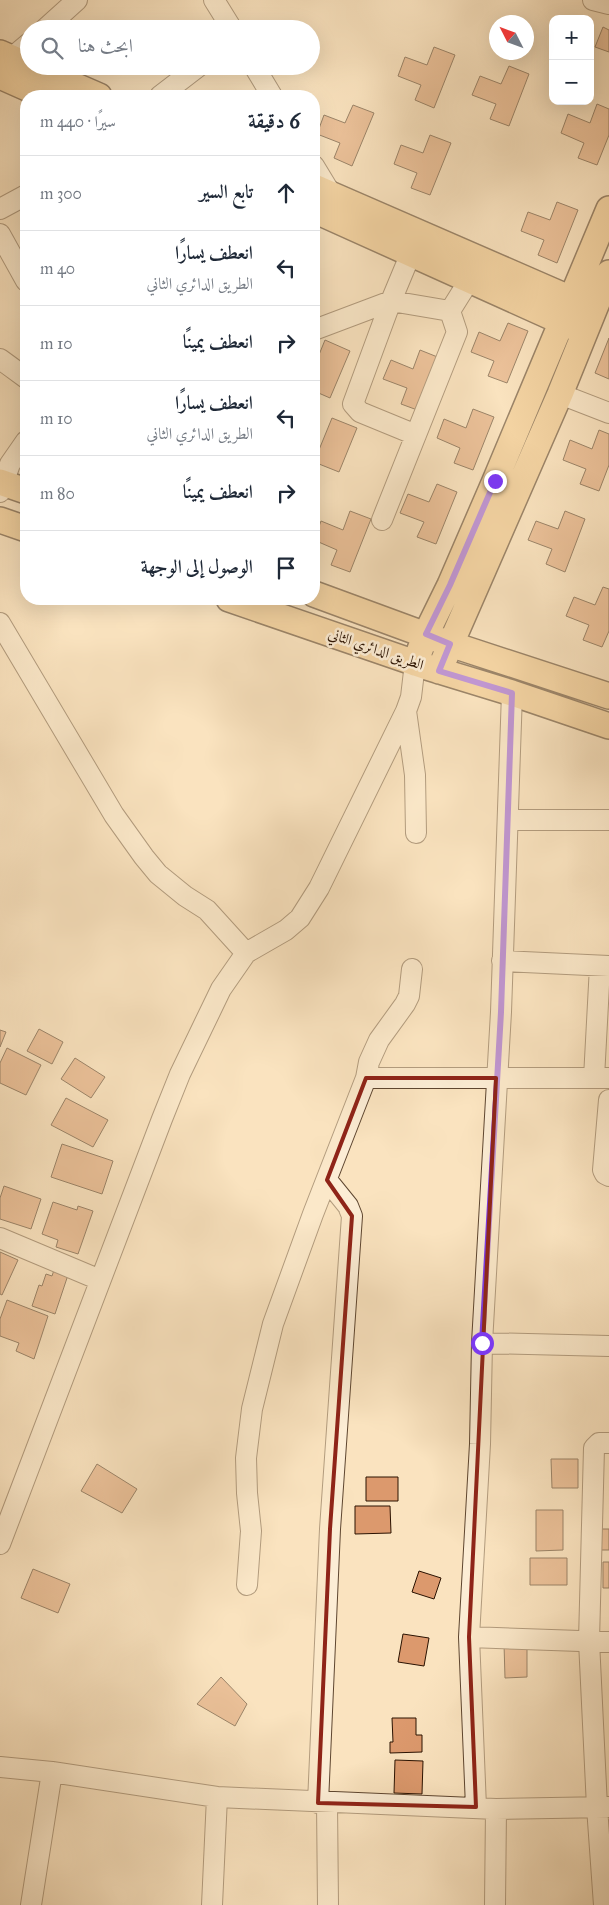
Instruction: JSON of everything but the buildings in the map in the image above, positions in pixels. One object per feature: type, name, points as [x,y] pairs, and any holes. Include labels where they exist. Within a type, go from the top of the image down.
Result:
[{"type":"main road","points":[[8,60],[20,72]]},
{"type":"main road","points":[[8,60],[20,65]]},
{"type":"main road","points":[[23,75],[39,90]]},
{"type":"main road","points":[[46,75],[84,90]]},
{"type":"main road","points":[[320,197],[594,308]]},
{"type":"main road","points":[[320,198],[411,253],[573,328]]},
{"type":"main road","points":[[439,671],[560,394],[573,328],[571,300],[609,209]]},
{"type":"main road","points":[[415,663],[426,634],[573,328],[594,308],[609,272]]},
{"type":"main road","points":[[1,485],[20,490]]},
{"type":"main road","points":[[0,520],[20,527]]},
{"type":"main road","name":"الطريق الدائري الثاني","points":[[320,596],[450,644],[609,696]]},
{"type":"main road","name":"الطريق الدائري الثاني","points":[[246,605],[415,663],[609,726]]},
{"type":"street","points":[[55,20],[77,0]]},
{"type":"street","points":[[214,0],[226,20]]},
{"type":"street","points":[[594,0],[609,4]]},
{"type":"street","points":[[168,90],[187,75]]},
{"type":"street","points":[[259,75],[268,90]]},
{"type":"street","points":[[0,209],[20,198]]},
{"type":"street","points":[[0,234],[20,266]]},
{"type":"street","points":[[411,253],[353,404],[360,412],[416,435]]},
{"type":"street","points":[[450,311],[470,279]]},
{"type":"street","points":[[320,328],[391,301],[450,311]]},
{"type":"street","points":[[382,520],[457,332],[450,311]]},
{"type":"street","points":[[0,359],[20,374]]},
{"type":"street","points":[[560,394],[609,413]]},
{"type":"street","points":[[1,485],[10,464],[20,450]]},
{"type":"street","points":[[0,623],[114,815],[144,857],[158,874],[185,896],[207,910],[246,953]]},
{"type":"street","points":[[415,663],[408,704],[415,775],[416,833]]},
{"type":"street","points":[[0,1544],[180,1074],[222,989],[246,953],[286,930],[300,918],[319,888],[408,704],[439,671]]},
{"type":"street","points":[[476,1807],[469,1637],[480,1444],[482,1343],[501,1012],[512,693]]},
{"type":"street","points":[[508,820],[609,820]]},
{"type":"street","points":[[366,1078],[601,1078],[605,966],[502,961]]},
{"type":"street","points":[[248,1586],[251,1531],[246,1492],[246,1458],[252,1409],[273,1324],[312,1214],[366,1078],[369,1062],[379,1040],[409,996],[412,969]]},
{"type":"street","points":[[609,1100],[603,1166],[605,1174],[609,1176]]},
{"type":"street","points":[[327,1180],[348,1206],[352,1216],[330,1529],[323,1803],[328,1905]]},
{"type":"street","points":[[0,1238],[100,1280]]},
{"type":"street","points":[[482,1343],[609,1346]]},
{"type":"street","points":[[604,1905],[603,1807],[589,1641],[594,1448],[599,1443],[609,1442]]},
{"type":"street","points":[[469,1637],[609,1642]]},
{"type":"street","points":[[0,1767],[52,1772],[217,1797],[496,1809],[603,1807]]},
{"type":"street","points":[[31,1905],[52,1772]]},
{"type":"street","points":[[212,1905],[217,1797]]},
{"type":"street","points":[[495,1905],[496,1809]]},
{"type":"highlighted area","points":[[366,1078],[496,1078],[469,1637],[476,1807],[318,1803],[330,1529],[352,1216],[327,1180]]},
{"type":"route","points":[[482,1343],[501,1012],[512,693],[439,671],[450,644],[426,634],[450,585],[495,481]]}]
